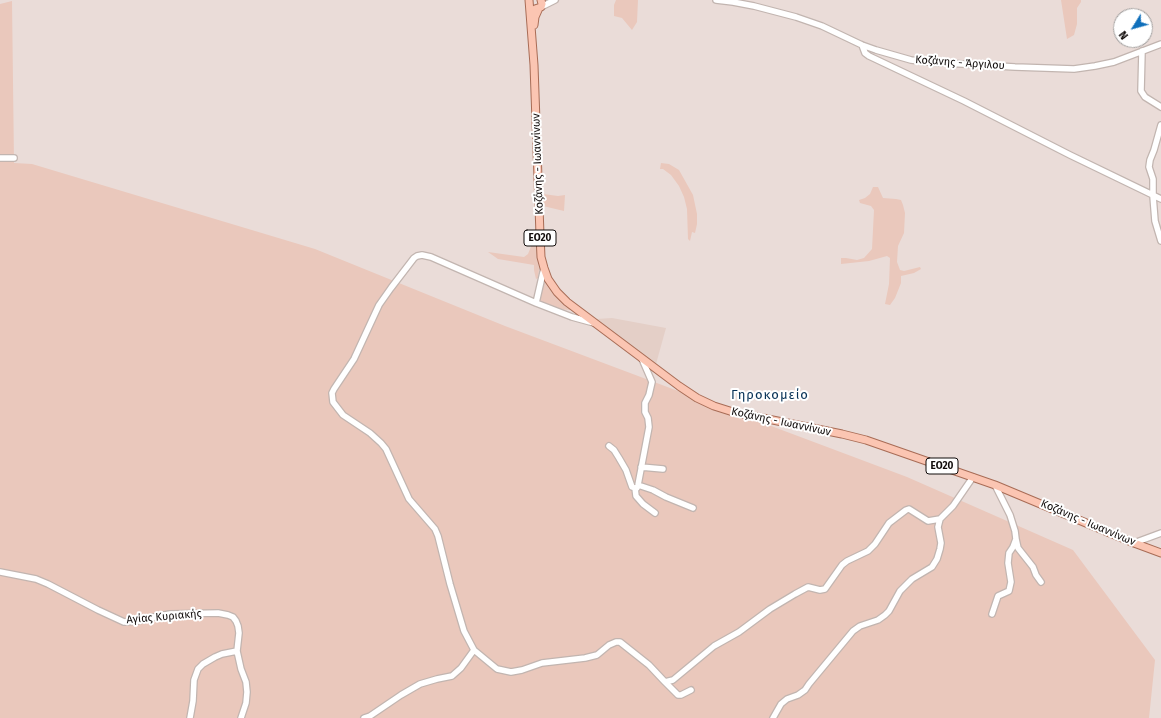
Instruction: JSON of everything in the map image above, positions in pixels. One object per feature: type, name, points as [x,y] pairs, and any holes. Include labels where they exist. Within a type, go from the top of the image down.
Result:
[{"type":"main road","name":"ΕΟ20","points":[[530,2],[534,9],[540,5]]},
{"type":"main road","name":"Κοζάνης - Ιωαννίνων","points":[[530,2],[533,37],[542,257],[544,268],[552,284],[572,307],[687,392],[703,401],[723,409],[866,440],[996,485],[1161,553]]},
{"type":"main road","name":"Κοζάνης - Ιωαννίνων","points":[[533,37],[535,17],[540,5]]},
{"type":"street","points":[[540,5],[555,0]]},
{"type":"street","name":"Κοζάνης - Άργιλου","points":[[716,0],[754,6],[796,17],[822,26],[862,45],[891,55],[927,62],[1074,69],[1114,62],[1161,44]]},
{"type":"street","points":[[862,45],[865,53],[869,56],[964,101],[1161,199]]},
{"type":"street","points":[[1142,51],[1141,91],[1145,97],[1161,107]]},
{"type":"street","points":[[1161,125],[1149,164],[1153,179],[1155,221],[1161,241]]},
{"type":"street","points":[[0,158],[14,158]]},
{"type":"street","points":[[596,324],[572,317],[536,303],[430,258],[422,255],[417,256],[395,282],[379,305],[356,354],[332,393],[333,402],[340,412],[376,438],[386,449],[409,499],[435,528],[464,631],[474,650],[496,669],[511,672],[542,663],[586,658],[597,655],[609,645],[620,642],[649,665],[678,695],[691,690]]},
{"type":"street","points":[[536,303],[544,268]]},
{"type":"street","points":[[642,358],[652,382],[649,395],[645,403],[645,412],[648,418],[649,427],[636,487],[636,496],[643,504],[655,513]]},
{"type":"street","points":[[609,446],[620,458],[632,487],[653,490],[693,508]]},
{"type":"street","points":[[641,467],[663,469]]},
{"type":"street","points":[[773,718],[781,704],[787,699],[798,695],[805,690],[853,631],[860,626],[878,620],[885,615],[900,591],[912,579],[932,567],[940,550],[941,543],[938,527],[940,519],[953,506],[973,477]]},
{"type":"street","points":[[996,485],[1007,506],[1015,531],[1018,548],[1033,568],[1041,582]]},
{"type":"street","points":[[665,682],[673,680],[714,646],[739,632],[770,609],[795,594],[808,588],[820,590],[824,588],[842,564],[868,551],[875,544],[888,524],[906,510],[909,509],[928,521],[940,519]]},
{"type":"street","points":[[1134,543],[1161,533]]},
{"type":"street","points":[[992,614],[998,596],[1009,591],[1010,582],[1008,558],[1016,539]]},
{"type":"street","name":"Αγίας Κυριακής","points":[[0,572],[48,584],[124,622],[137,621],[170,614],[218,613],[233,617],[238,626],[239,633],[237,651],[246,682],[247,692],[246,704],[241,718]]},
{"type":"street","points":[[368,717],[420,684],[452,676],[462,668],[474,650]]},
{"type":"street","points":[[190,718],[193,701],[194,680],[198,669],[203,664],[215,657],[237,651]]},
{"type":"shaded area","points":[[616,0],[638,0],[637,22],[632,30],[622,18],[614,16],[614,5]]},
{"type":"shaded area","points":[[1061,0],[1081,0],[1077,8],[1077,24],[1074,35],[1067,39]]},
{"type":"shaded area","points":[[12,1],[14,163],[32,164],[315,249],[505,326],[907,477],[1073,550],[1155,660],[1149,718],[0,718],[0,4]]},
{"type":"shaded area","points":[[661,163],[669,164],[679,170],[693,195],[697,214],[697,224],[695,233],[692,232],[690,241],[688,239],[687,209],[684,197],[679,186],[671,175],[663,169],[660,169]]},
{"type":"shaded area","points":[[873,187],[878,187],[883,198],[901,200],[903,205],[905,213],[904,233],[898,246],[897,262],[900,270],[904,271],[920,267],[921,269],[914,273],[901,276],[901,283],[895,298],[890,305],[885,304],[889,284],[890,258],[887,256],[869,261],[841,264],[841,258],[857,260],[864,258],[872,249],[874,210],[871,206],[860,203],[859,200],[870,194]]},
{"type":"shaded area","points":[[543,194],[558,196],[565,195],[564,211],[543,206]]},
{"type":"shaded area","points":[[536,243],[539,269],[538,278],[536,279],[534,265],[498,259],[488,252],[524,257],[528,254],[532,244]]},
{"type":"shaded area","points":[[544,279],[557,297],[571,310],[555,309],[539,302]]},
{"type":"shaded area","points":[[612,318],[666,328],[656,364],[596,319]]},
{"type":"district","name":"Γηροκομείο","points":[[770,395]]}]
